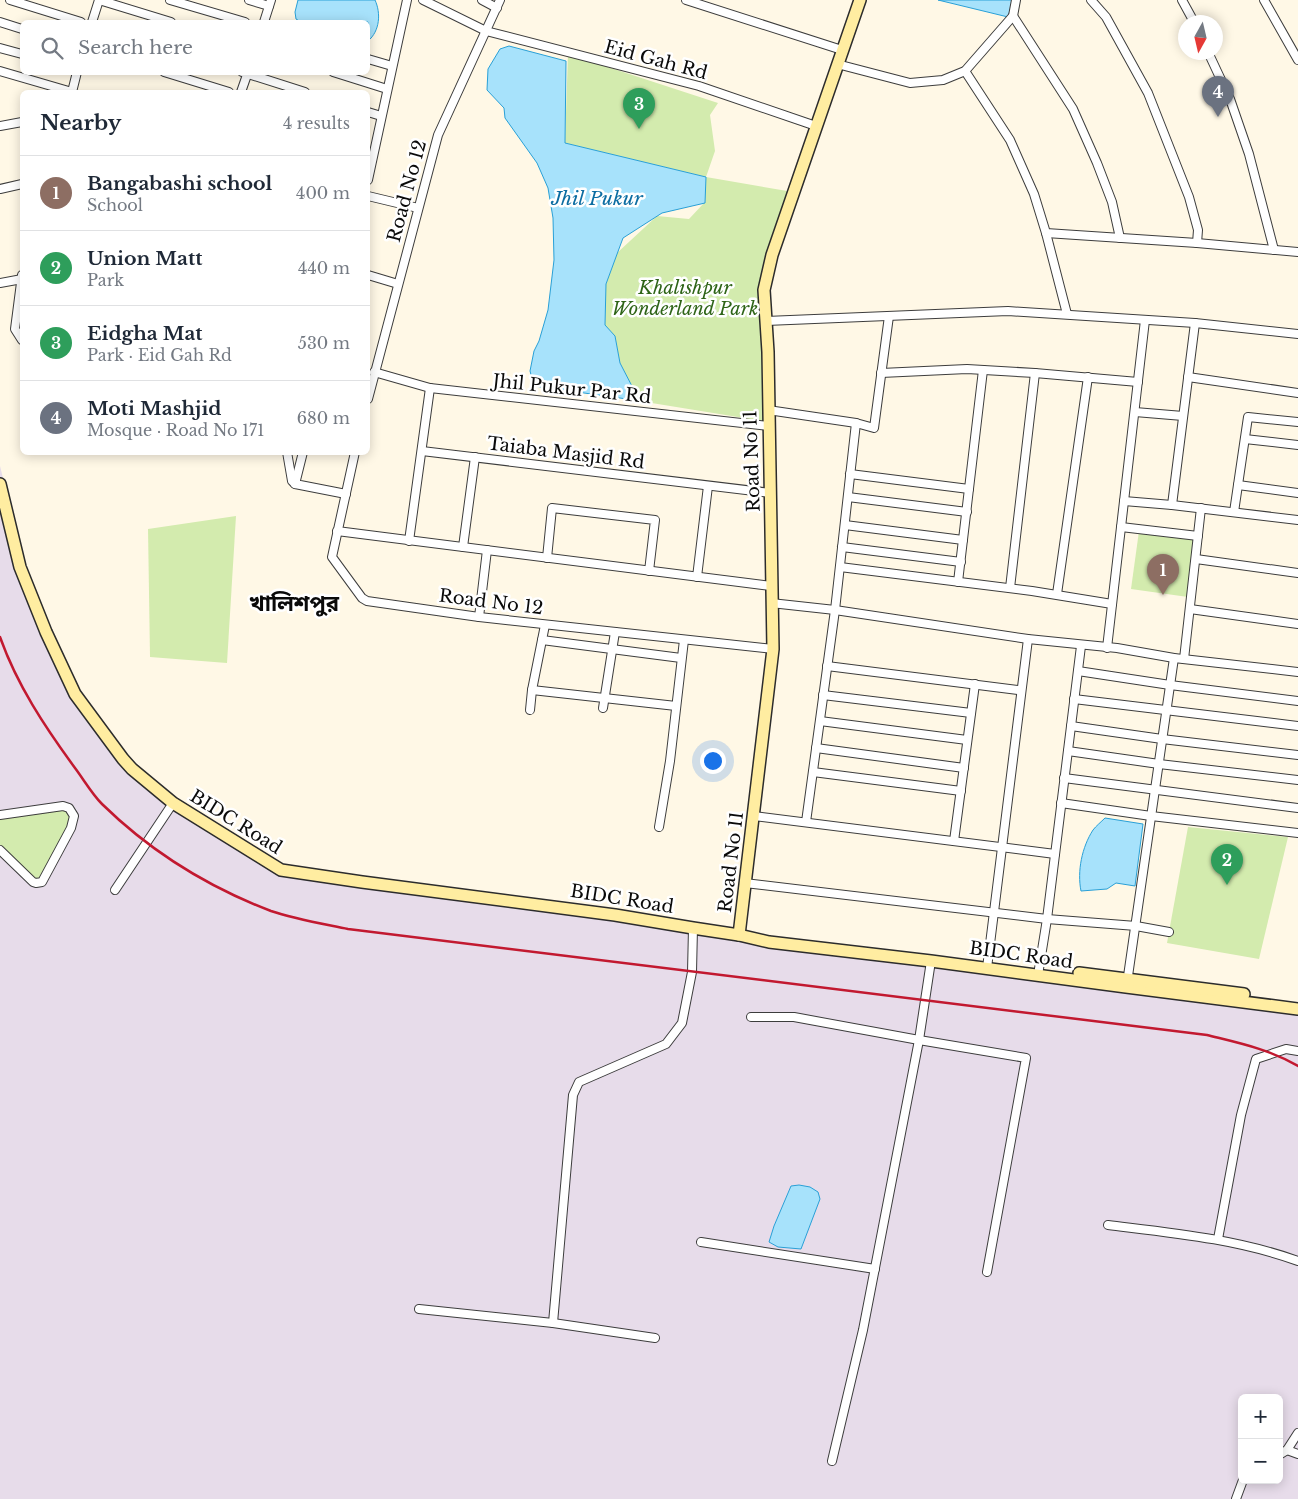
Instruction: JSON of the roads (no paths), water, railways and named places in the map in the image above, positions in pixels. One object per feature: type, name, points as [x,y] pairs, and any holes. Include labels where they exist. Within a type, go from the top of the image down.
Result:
[{"type":"main road","name":"Road No 11","points":[[739,935],[773,650],[764,290],[772,255],[860,0]]},
{"type":"main road","name":"BIDC Road","points":[[0,484],[20,567],[46,632],[75,694],[132,769],[173,803],[281,870],[615,915],[739,935],[770,942],[931,961],[987,965]]},
{"type":"main road","name":"BIDC Road","points":[[739,935],[769,934],[1039,972],[1298,1001]]},
{"type":"main road","name":"BIDC Road","points":[[1127,983],[1298,1009]]},
{"type":"street","points":[[10,0],[75,20]]},
{"type":"street","points":[[93,20],[99,0],[164,20]]},
{"type":"street","points":[[170,0],[238,20]]},
{"type":"street","points":[[249,0],[270,3],[265,20]]},
{"type":"street","points":[[370,163],[407,0]]},
{"type":"street","name":"Eid Gah Rd","points":[[423,0],[486,31],[699,86],[816,126]]},
{"type":"street","points":[[482,0],[499,4]]},
{"type":"street","points":[[686,0],[842,50]]},
{"type":"street","points":[[837,64],[910,82],[943,80],[965,71],[1013,16],[1016,0]]},
{"type":"street","points":[[1091,0],[1106,17],[1148,93],[1189,197],[1198,230],[1197,243]]},
{"type":"street","points":[[1182,0],[1190,15]]},
{"type":"street","points":[[1264,0],[1298,60]]},
{"type":"street","name":"Road No 12","points":[[370,390],[438,135],[499,4]]},
{"type":"street","points":[[1013,16],[1072,109],[1112,202],[1120,238]]},
{"type":"street","points":[[0,22],[20,28]]},
{"type":"street","points":[[0,48],[20,53]]},
{"type":"street","points":[[370,60],[392,66]]},
{"type":"street","points":[[1212,60],[1230,99],[1250,154],[1274,250]]},
{"type":"street","points":[[0,71],[65,90]]},
{"type":"street","points":[[965,71],[1010,140],[1034,194],[1067,314]]},
{"type":"street","points":[[72,90],[76,75]]},
{"type":"street","points":[[174,75],[222,90]]},
{"type":"street","points":[[242,90],[245,75]]},
{"type":"street","points":[[252,75],[299,90]]},
{"type":"street","points":[[343,75],[387,89]]},
{"type":"street","points":[[370,113],[381,116]]},
{"type":"street","points":[[0,126],[20,122]]},
{"type":"street","points":[[370,136],[376,138]]},
{"type":"street","points":[[0,189],[20,184]]},
{"type":"street","points":[[370,196],[418,208]]},
{"type":"street","points":[[1046,233],[1298,252]]},
{"type":"street","points":[[370,276],[398,284]]},
{"type":"street","points":[[0,283],[20,279]]},
{"type":"street","points":[[20,294],[15,330],[20,337]]},
{"type":"street","points":[[766,321],[1008,311],[1195,323],[1298,334]]},
{"type":"street","points":[[768,410],[856,422],[874,428],[889,316]]},
{"type":"street","points":[[1107,648],[1145,320]]},
{"type":"street","points":[[1172,505],[1195,323]]},
{"type":"street","points":[[881,373],[983,370],[1138,382]]},
{"type":"street","points":[[958,582],[983,370]]},
{"type":"street","name":"Jhil Pukur Par Rd","points":[[374,372],[430,388],[768,426]]},
{"type":"street","points":[[1010,588],[1035,373]]},
{"type":"street","points":[[1057,594],[1088,377]]},
{"type":"street","points":[[1188,377],[1298,393]]},
{"type":"street","points":[[409,541],[430,388]]},
{"type":"street","points":[[1135,412],[1183,416]]},
{"type":"street","points":[[1234,512],[1248,417],[1298,422]]},
{"type":"street","points":[[806,822],[835,610],[856,422]]},
{"type":"street","points":[[1245,439],[1298,445]]},
{"type":"street","name":"Taiaba Masjid Rd","points":[[422,451],[770,493]]},
{"type":"street","points":[[287,455],[292,481],[295,484],[346,494]]},
{"type":"street","points":[[295,484],[302,455]]},
{"type":"street","name":"Road No 12","points":[[354,455],[332,556],[362,598],[367,601],[544,625],[773,650]]},
{"type":"street","points":[[463,547],[475,458]]},
{"type":"street","points":[[850,474],[969,489]]},
{"type":"street","points":[[1238,485],[1298,492]]},
{"type":"street","points":[[697,577],[708,486]]},
{"type":"street","points":[[848,496],[967,512]]},
{"type":"street","points":[[1124,501],[1298,520]]},
{"type":"street","points":[[547,558],[552,508],[655,520],[649,571]]},
{"type":"street","points":[[1184,659],[1201,508]]},
{"type":"street","points":[[845,525],[963,540]]},
{"type":"street","points":[[1121,527],[1198,536]]},
{"type":"street","points":[[337,531],[771,586]]},
{"type":"street","points":[[842,547],[961,562]]},
{"type":"street","points":[[479,617],[487,550]]},
{"type":"street","points":[[1196,559],[1298,573]]},
{"type":"street","points":[[840,567],[1057,594],[1112,604]]},
{"type":"street","points":[[771,603],[835,610],[1081,646],[1298,672]]},
{"type":"street","points":[[1190,608],[1298,624]]},
{"type":"street","points":[[530,710],[544,625]]},
{"type":"street","points":[[603,708],[615,632]]},
{"type":"street","points":[[987,965],[1028,639]]},
{"type":"street","points":[[542,640],[681,658]]},
{"type":"street","points":[[659,827],[670,761],[684,640]]},
{"type":"street","points":[[1039,972],[1081,646]]},
{"type":"street","points":[[1127,983],[1174,658]]},
{"type":"street","points":[[828,666],[1018,690]]},
{"type":"street","points":[[1078,671],[1298,701]]},
{"type":"street","points":[[954,841],[975,684]]},
{"type":"street","points":[[532,690],[676,706]]},
{"type":"street","points":[[823,695],[971,713]]},
{"type":"street","points":[[1074,699],[1298,726]]},
{"type":"street","points":[[820,721],[967,740]]},
{"type":"street","points":[[1071,726],[1298,755]]},
{"type":"street","points":[[816,748],[964,768]]},
{"type":"street","points":[[1068,751],[1297,780],[1298,770]]},
{"type":"street","points":[[813,772],[961,791]]},
{"type":"street","points":[[1064,778],[1298,808]]},
{"type":"street","points":[[114,890],[173,803]]},
{"type":"street","points":[[1061,803],[1151,816],[1298,833]]},
{"type":"street","points":[[0,815],[63,806],[69,808],[74,816],[71,828],[42,882],[33,882],[0,850]]},
{"type":"street","points":[[754,816],[1055,854]]},
{"type":"street","points":[[745,882],[1047,919],[1136,926],[1169,932]]},
{"type":"street","points":[[553,1323],[573,1095],[579,1082],[666,1044],[682,1023],[692,972],[693,928]]},
{"type":"street","points":[[832,1462],[864,1330],[919,1040],[931,961]]},
{"type":"street","points":[[751,1017],[794,1017],[1026,1058],[987,1272]]},
{"type":"street","points":[[1218,1239],[1241,1115],[1256,1059],[1286,1049],[1298,1051]]},
{"type":"street","points":[[1108,1225],[1218,1239],[1298,1261]]},
{"type":"street","points":[[701,1242],[875,1269]]},
{"type":"street","points":[[418,1309],[553,1323],[655,1338]]},
{"type":"street","points":[[1283,1452],[1287,1450],[1298,1432]]},
{"type":"street","points":[[1287,1450],[1298,1454]]},
{"type":"street","points":[[1236,1499],[1242,1484]]},
{"type":"water","points":[[298,0],[375,0],[379,16],[377,27],[370,39],[370,20],[298,20],[295,12]]},
{"type":"water","points":[[938,0],[1013,0],[1008,17]]},
{"type":"water","name":"Jhil Pukur","points":[[509,46],[566,61],[565,143],[706,177],[705,203],[662,213],[623,238],[606,284],[605,325],[615,336],[620,363],[635,392],[627,399],[534,386],[530,371],[534,351],[539,341],[548,310],[554,260],[553,218],[548,188],[537,163],[505,118],[504,108],[487,90],[488,69],[500,49]]},
{"type":"water","points":[[1105,818],[1143,824],[1135,886],[1116,883],[1107,889],[1081,891],[1080,867],[1083,851],[1093,830]]},
{"type":"water","points":[[791,1186],[810,1187],[818,1192],[820,1199],[801,1249],[778,1247],[769,1242],[774,1226]]},
{"type":"railway","points":[[0,637],[23,689],[64,753],[102,804],[140,837],[181,866],[225,891],[271,911],[348,929],[1207,1035],[1265,1051],[1298,1066]]},
{"type":"place","name":"Moti Mashjid","points":[[1218,117]]},
{"type":"place","name":"Eidgha Mat","points":[[639,129]]},
{"type":"place","name":"Bangabashi school","points":[[1163,595]]},
{"type":"place","name":"Union Matt","points":[[1227,885]]},
{"type":"district","name":"খালিশপুর","points":[[294,603]]},
{"type":"park label","name":"Khalishpur Wonderland Park","points":[[685,298]]}]
